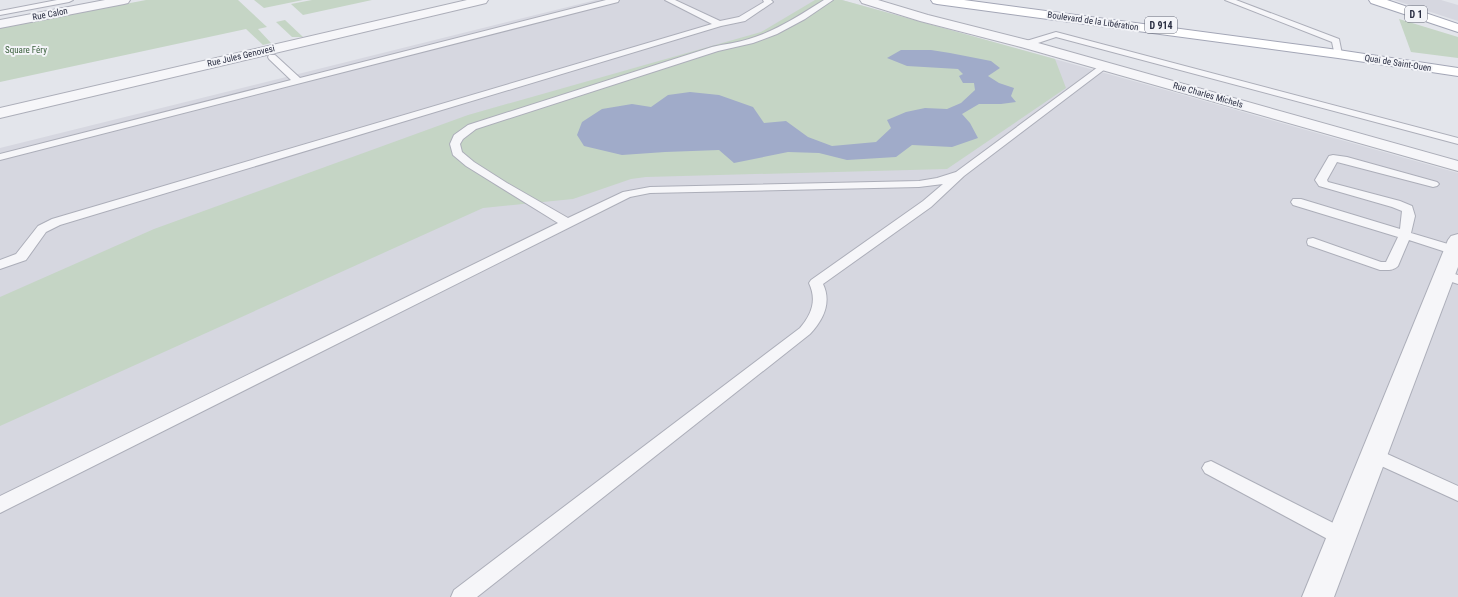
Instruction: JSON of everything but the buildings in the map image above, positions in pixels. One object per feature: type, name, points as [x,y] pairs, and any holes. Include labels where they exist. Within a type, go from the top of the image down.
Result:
[{"type":"main road","points":[[969,0],[1026,7]]},
{"type":"main road","name":"Boulevard de la Libération","points":[[986,0],[1338,51]]},
{"type":"main road","name":"D 1","points":[[1375,0],[1458,28]]},
{"type":"main road","name":"Boulevard de la Libération","points":[[940,3],[1458,65]]},
{"type":"main road","name":"Quai de Saint-Ouen","points":[[1338,51],[1458,72]]},
{"type":"street","name":"Rue Calon","points":[[0,24],[124,0]]},
{"type":"street","name":"Rue Jules Genovesi","points":[[0,113],[482,0]]},
{"type":"street","name":"Rue Charles Michels","points":[[866,0],[924,18],[1026,44],[1458,166]]},
{"type":"street","name":"Rue Charles Michels","points":[[940,3],[946,19],[957,26]]},
{"type":"street","points":[[890,7],[940,3]]},
{"type":"street","points":[[1319,597],[1374,455],[1451,278],[1456,245]]},
{"type":"lane","points":[[0,13],[70,0]]},
{"type":"lane","points":[[0,157],[615,0]]},
{"type":"lane","points":[[669,0],[719,24]]},
{"type":"lane","points":[[0,265],[21,257],[42,229],[56,222],[719,24],[742,19],[769,2],[767,0]]},
{"type":"lane","points":[[568,223],[502,185],[461,157],[455,148],[458,137],[472,127],[714,49],[758,39],[780,30],[829,0]]},
{"type":"lane","points":[[1229,0],[1336,41],[1338,51]]},
{"type":"lane","points":[[1026,44],[1056,34],[1458,141]]},
{"type":"lane","points":[[272,57],[298,81]]},
{"type":"lane","points":[[461,597],[793,341],[812,324],[819,310],[820,293],[816,283],[927,204],[960,174],[1105,66]]},
{"type":"lane","points":[[1313,242],[1380,266],[1390,266],[1393,263],[1404,235],[1409,216],[1408,209],[1396,204],[1323,184],[1321,180],[1334,158],[1344,159],[1433,184]]},
{"type":"lane","points":[[0,505],[616,199],[644,191],[919,184],[960,174]]},
{"type":"lane","points":[[1297,202],[1404,235],[1456,245]]},
{"type":"lane","points":[[1374,455],[1458,494]]},
{"type":"lane","points":[[1211,468],[1342,536]]},
{"type":"shaded area","points":[[596,0],[842,0],[1458,173],[1458,597],[0,597],[0,148]]},
{"type":"shaded area","points":[[1394,0],[1441,0],[1458,5],[1458,21]]},
{"type":"green space","name":"Square Féry","points":[[146,0],[238,0],[267,27],[258,29],[271,43],[263,45],[246,29],[0,82],[0,28]]},
{"type":"green space","points":[[254,0],[303,0],[264,8]]},
{"type":"green space","points":[[312,0],[372,0],[303,15],[291,4]]},
{"type":"green space","points":[[815,0],[842,0],[1055,59],[1066,88],[947,169],[646,177],[631,179],[573,199],[483,208],[0,426],[0,297],[154,229],[468,115],[761,32]]},
{"type":"green space","points":[[1399,19],[1458,37],[1458,58],[1411,52]]},
{"type":"green space","points":[[285,20],[303,37],[292,37],[276,22]]},
{"type":"water","points":[[901,50],[931,50],[991,61],[1000,68],[988,76],[999,83],[1014,88],[1011,96],[1016,102],[979,104],[962,114],[970,123],[978,138],[952,147],[912,145],[896,157],[847,160],[819,153],[788,152],[734,163],[719,150],[622,155],[584,146],[577,135],[582,122],[602,109],[632,104],[651,107],[668,95],[690,92],[719,95],[753,107],[764,123],[786,121],[808,137],[832,146],[876,142],[891,128],[887,120],[906,112],[925,108],[947,109],[961,103],[975,90],[974,83],[963,83],[959,76],[963,74],[958,69],[907,66],[887,58]]}]
